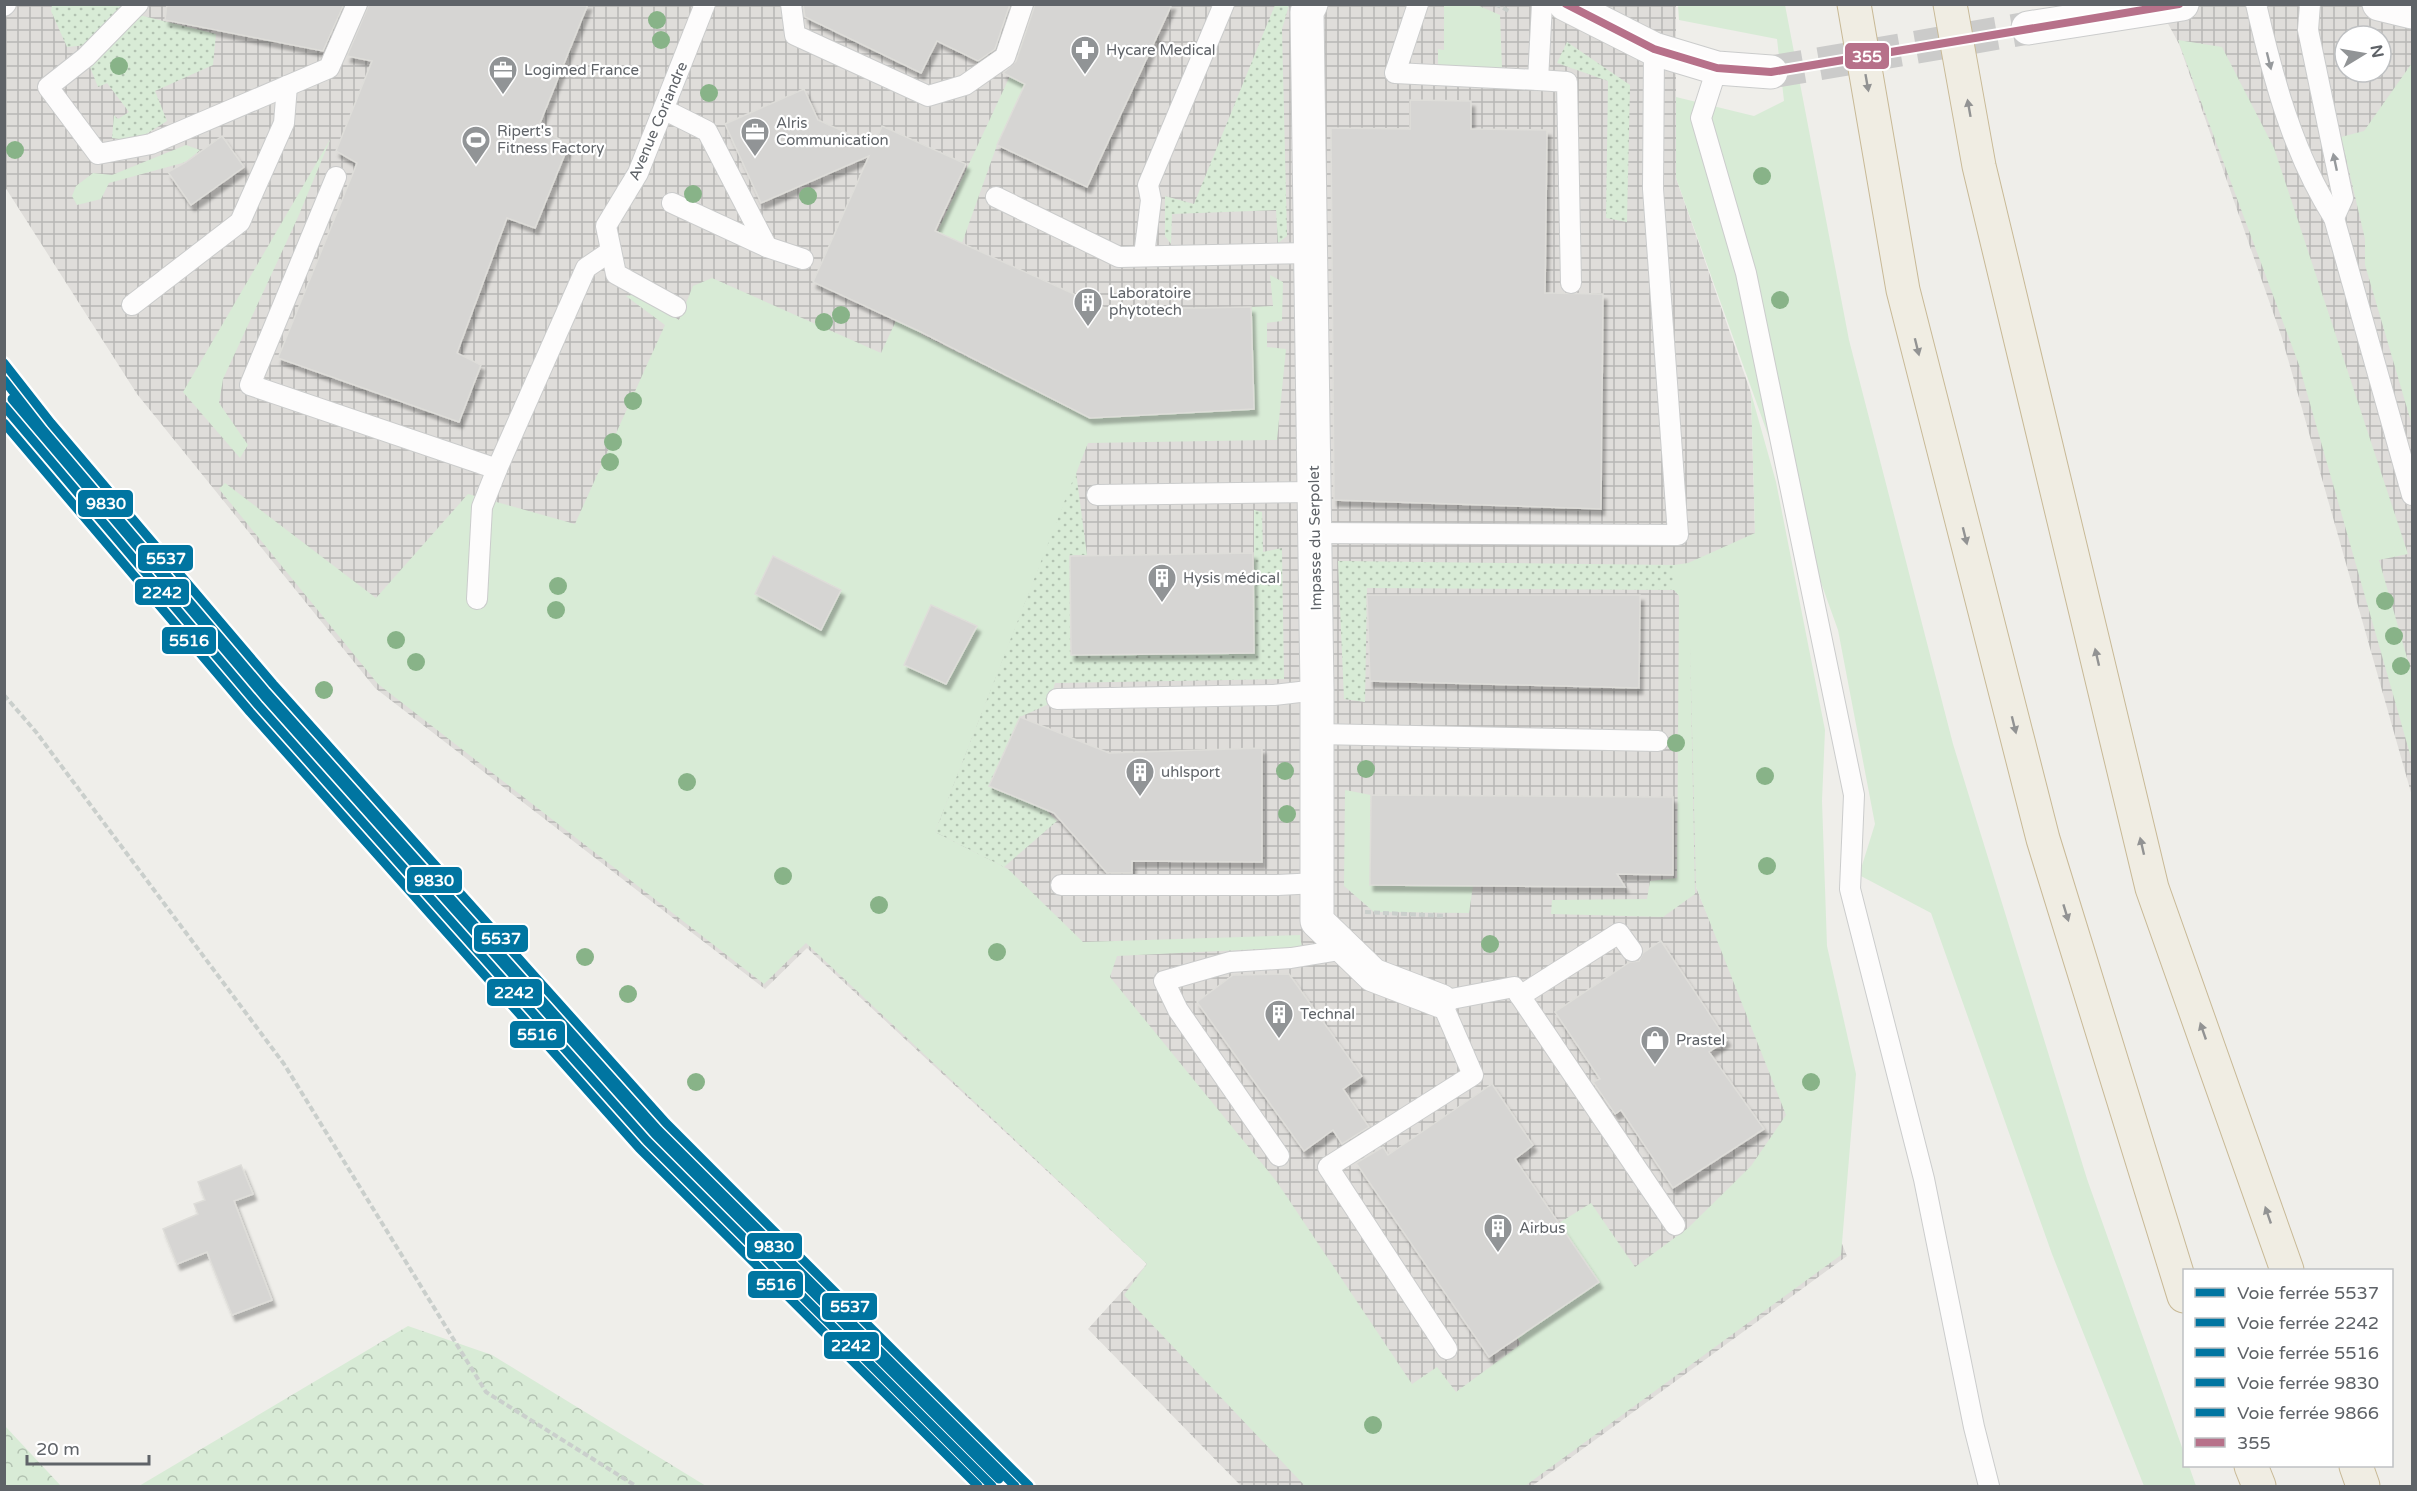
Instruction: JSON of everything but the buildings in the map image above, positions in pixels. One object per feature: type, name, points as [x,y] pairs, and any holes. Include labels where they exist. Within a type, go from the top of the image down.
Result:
[{"type":"highway","points":[[1854,4],[1903,290],[2037,816],[2183,1293]]},
{"type":"highway","points":[[1950,4],[1979,165],[2152,888],[2287,1269]]},
{"type":"highway","points":[[2251,1467],[2259,1486]]},
{"type":"highway","points":[[2356,1467],[2364,1486]]},
{"type":"street","name":"Impasse du Serpolet","points":[[1311,4],[1307,12],[1317,690],[1317,921],[1372,975],[1441,1001]]},
{"type":"street","points":[[2028,28],[2182,4]]},
{"type":"street","points":[[2379,4],[2412,12]]},
{"type":"street","points":[[1583,8],[1654,49],[1718,68],[1771,72]]},
{"type":"lane","points":[[138,4],[86,57],[48,87],[98,154],[151,144],[329,68],[357,4]]},
{"type":"lane","name":"Avenue Coriandre","points":[[676,306],[616,274],[606,226],[638,173],[665,110],[705,4]]},
{"type":"lane","points":[[791,4],[795,35],[928,96],[965,85],[1005,57],[1023,4]]},
{"type":"lane","points":[[1144,255],[1151,200],[1148,185],[1224,4]]},
{"type":"lane","points":[[1418,4],[1395,73],[1567,82],[1571,283]]},
{"type":"lane","points":[[1538,80],[1542,4]]},
{"type":"lane","points":[[2256,4],[2272,70],[2298,147],[2317,191],[2334,218],[2412,495]]},
{"type":"lane","points":[[2310,4],[2308,30],[2343,198],[2334,218]]},
{"type":"lane","points":[[1315,533],[1678,535],[1653,189],[1654,49]]},
{"type":"lane","points":[[1718,68],[1701,118],[1746,273],[1854,795],[1850,889],[1924,1179],[1974,1427],[1989,1486]]},
{"type":"lane","points":[[132,305],[240,222],[284,123],[287,86]]},
{"type":"lane","points":[[665,110],[707,131],[767,247]]},
{"type":"lane","points":[[336,177],[250,385],[497,469]]},
{"type":"lane","points":[[996,197],[1119,257],[1311,253]]},
{"type":"lane","points":[[672,203],[767,247],[803,259]]},
{"type":"lane","points":[[477,599],[482,507],[586,268],[611,251]]},
{"type":"lane","points":[[1097,495],[1314,492]]},
{"type":"lane","points":[[1057,699],[1274,694],[1317,690]]},
{"type":"lane","points":[[1317,734],[1658,741]]},
{"type":"lane","points":[[1061,885],[1317,883]]},
{"type":"lane","points":[[1520,996],[1619,933],[1632,951]]},
{"type":"lane","points":[[1279,1156],[1178,1010],[1164,981],[1230,962],[1291,958],[1346,949]]},
{"type":"lane","points":[[1447,1349],[1328,1167],[1473,1075],[1441,1001],[1514,987],[1675,1226]]},
{"type":"path","points":[[4,695],[36,732],[284,1064],[486,1392],[636,1486]]},
{"type":"shaded area","points":[[5,5],[1676,5],[1676,178],[1751,393],[1755,533],[1696,887],[1847,1256],[1532,1486],[1241,1486],[1088,1329],[1147,1264],[807,948],[765,989],[375,688],[137,394],[5,187]]},
{"type":"shaded area","points":[[2158,5],[2412,5],[2412,796],[2282,338],[2179,44]]},
{"type":"green space","points":[[52,5],[132,5],[88,45],[67,47],[51,11]]},
{"type":"green space","points":[[1043,5],[1062,5],[997,145],[962,243],[921,334],[1090,418],[1254,409],[1251,307],[1273,306],[1270,275],[1283,282],[1282,321],[1267,323],[1267,347],[1286,349],[1277,440],[1088,443],[935,832],[1008,869],[1083,942],[1300,935],[1302,947],[1117,956],[1110,977],[1277,1182],[1412,1384],[1437,1367],[1456,1392],[1521,1344],[1517,1338],[1599,1282],[1559,1223],[1591,1203],[1635,1267],[1688,1228],[1751,1166],[1786,1115],[1696,887],[1690,645],[1695,894],[1663,917],[1551,914],[1552,900],[1647,899],[1650,881],[1677,878],[1679,596],[1674,590],[1674,565],[1688,563],[1755,533],[1751,393],[1776,482],[1825,730],[1822,801],[1827,946],[1856,1074],[1841,1255],[1525,1486],[1305,1486],[1124,1295],[1147,1264],[806,943],[764,984],[378,684],[219,489],[225,483],[376,598],[468,494],[575,524],[665,325],[626,296],[637,294],[679,320],[693,286],[712,278],[881,353]]},
{"type":"green space","points":[[1275,5],[1289,5],[1282,29],[1287,236],[1278,243],[1276,210],[1172,214],[1171,244],[1165,236],[1165,196],[1194,204]]},
{"type":"green space","points":[[1444,5],[1477,5],[1500,15],[1502,68],[1438,69],[1438,49],[1444,50]]},
{"type":"green space","points":[[1678,5],[1785,5],[1849,340],[1953,744],[2087,1179],[2183,1450],[2183,1467],[2189,1467],[2196,1486],[2144,1486],[2052,1254],[1931,913],[1859,875],[1875,824],[1838,630],[1676,178],[1676,97],[1754,116],[1784,101],[1777,39],[1679,20]]},
{"type":"green space","points":[[135,14],[216,34],[213,65],[155,91],[167,121],[135,141],[112,138],[114,115],[118,119],[129,112],[107,83],[98,87],[88,62]]},
{"type":"green space","points":[[2178,40],[2222,47],[2274,148],[2408,554],[2379,560],[2412,675],[2412,761],[2299,365]]},
{"type":"green space","points":[[1567,42],[1630,85],[1627,222],[1606,218],[1608,81],[1557,63]]},
{"type":"green space","points":[[2412,63],[2412,425],[2365,265],[2365,239],[2341,137],[2364,131]]},
{"type":"green space","points":[[331,138],[298,217],[223,379],[219,403],[248,445],[240,458],[183,392]]},
{"type":"green space","points":[[186,145],[200,150],[186,162],[109,183],[101,199],[77,205],[72,196],[76,186],[93,173],[112,175]]},
{"type":"green space","points":[[1076,472],[1087,555],[1070,556],[1072,655],[1254,653],[1254,510],[1262,512],[1263,552],[1282,548],[1284,679],[1055,683],[1049,704],[1020,717],[989,786],[1046,810],[1057,821],[1004,867],[935,832]]},
{"type":"green space","points":[[1338,561],[1674,565],[1674,590],[1367,588],[1365,702],[1344,699]]},
{"type":"green space","points":[[1345,790],[1371,795],[1370,885],[1473,886],[1469,913],[1374,912],[1344,886]]},
{"type":"green space","points":[[408,1326],[492,1355],[706,1486],[139,1486]]},
{"type":"green space","points":[[5,1426],[61,1486],[5,1486]]},
{"type":"tunnel","points":[[1771,72],[2028,28]]},
{"type":"rail line","name":"5537","points":[[4,363],[51,423],[273,684],[666,1123],[1029,1486]]},
{"type":"rail line","name":"9830","points":[[4,380],[43,430],[265,691],[658,1130],[1015,1486]]},
{"type":"rail line","name":"9866","points":[[12,399],[266,698],[655,1134],[999,1479]]},
{"type":"rail line","name":"2242","points":[[4,406],[258,705],[647,1141],[992,1486]]},
{"type":"rail line","name":"5516","points":[[4,423],[250,712],[639,1148],[978,1486]]},
{"type":"transit line","name":"355","points":[[1566,4],[1654,49],[1717,68],[1771,72],[2179,4]]},
{"type":"place","name":"Hycare Medical","points":[[1085,76]]},
{"type":"place","name":"Logimed France","points":[[503,96]]},
{"type":"place","name":"Alris Communication","points":[[755,158]]},
{"type":"place","name":"Ripert's Fitness Factory","points":[[476,166]]},
{"type":"place","name":"Laboratoire phytotech","points":[[1088,328]]},
{"type":"place","name":"Hysis médical","points":[[1162,604]]},
{"type":"place","name":"uhlsport","points":[[1140,798]]},
{"type":"place","name":"Technal","points":[[1279,1040]]},
{"type":"place","name":"Prastel","points":[[1655,1066]]},
{"type":"place","name":"Airbus","points":[[1498,1254]]}]
